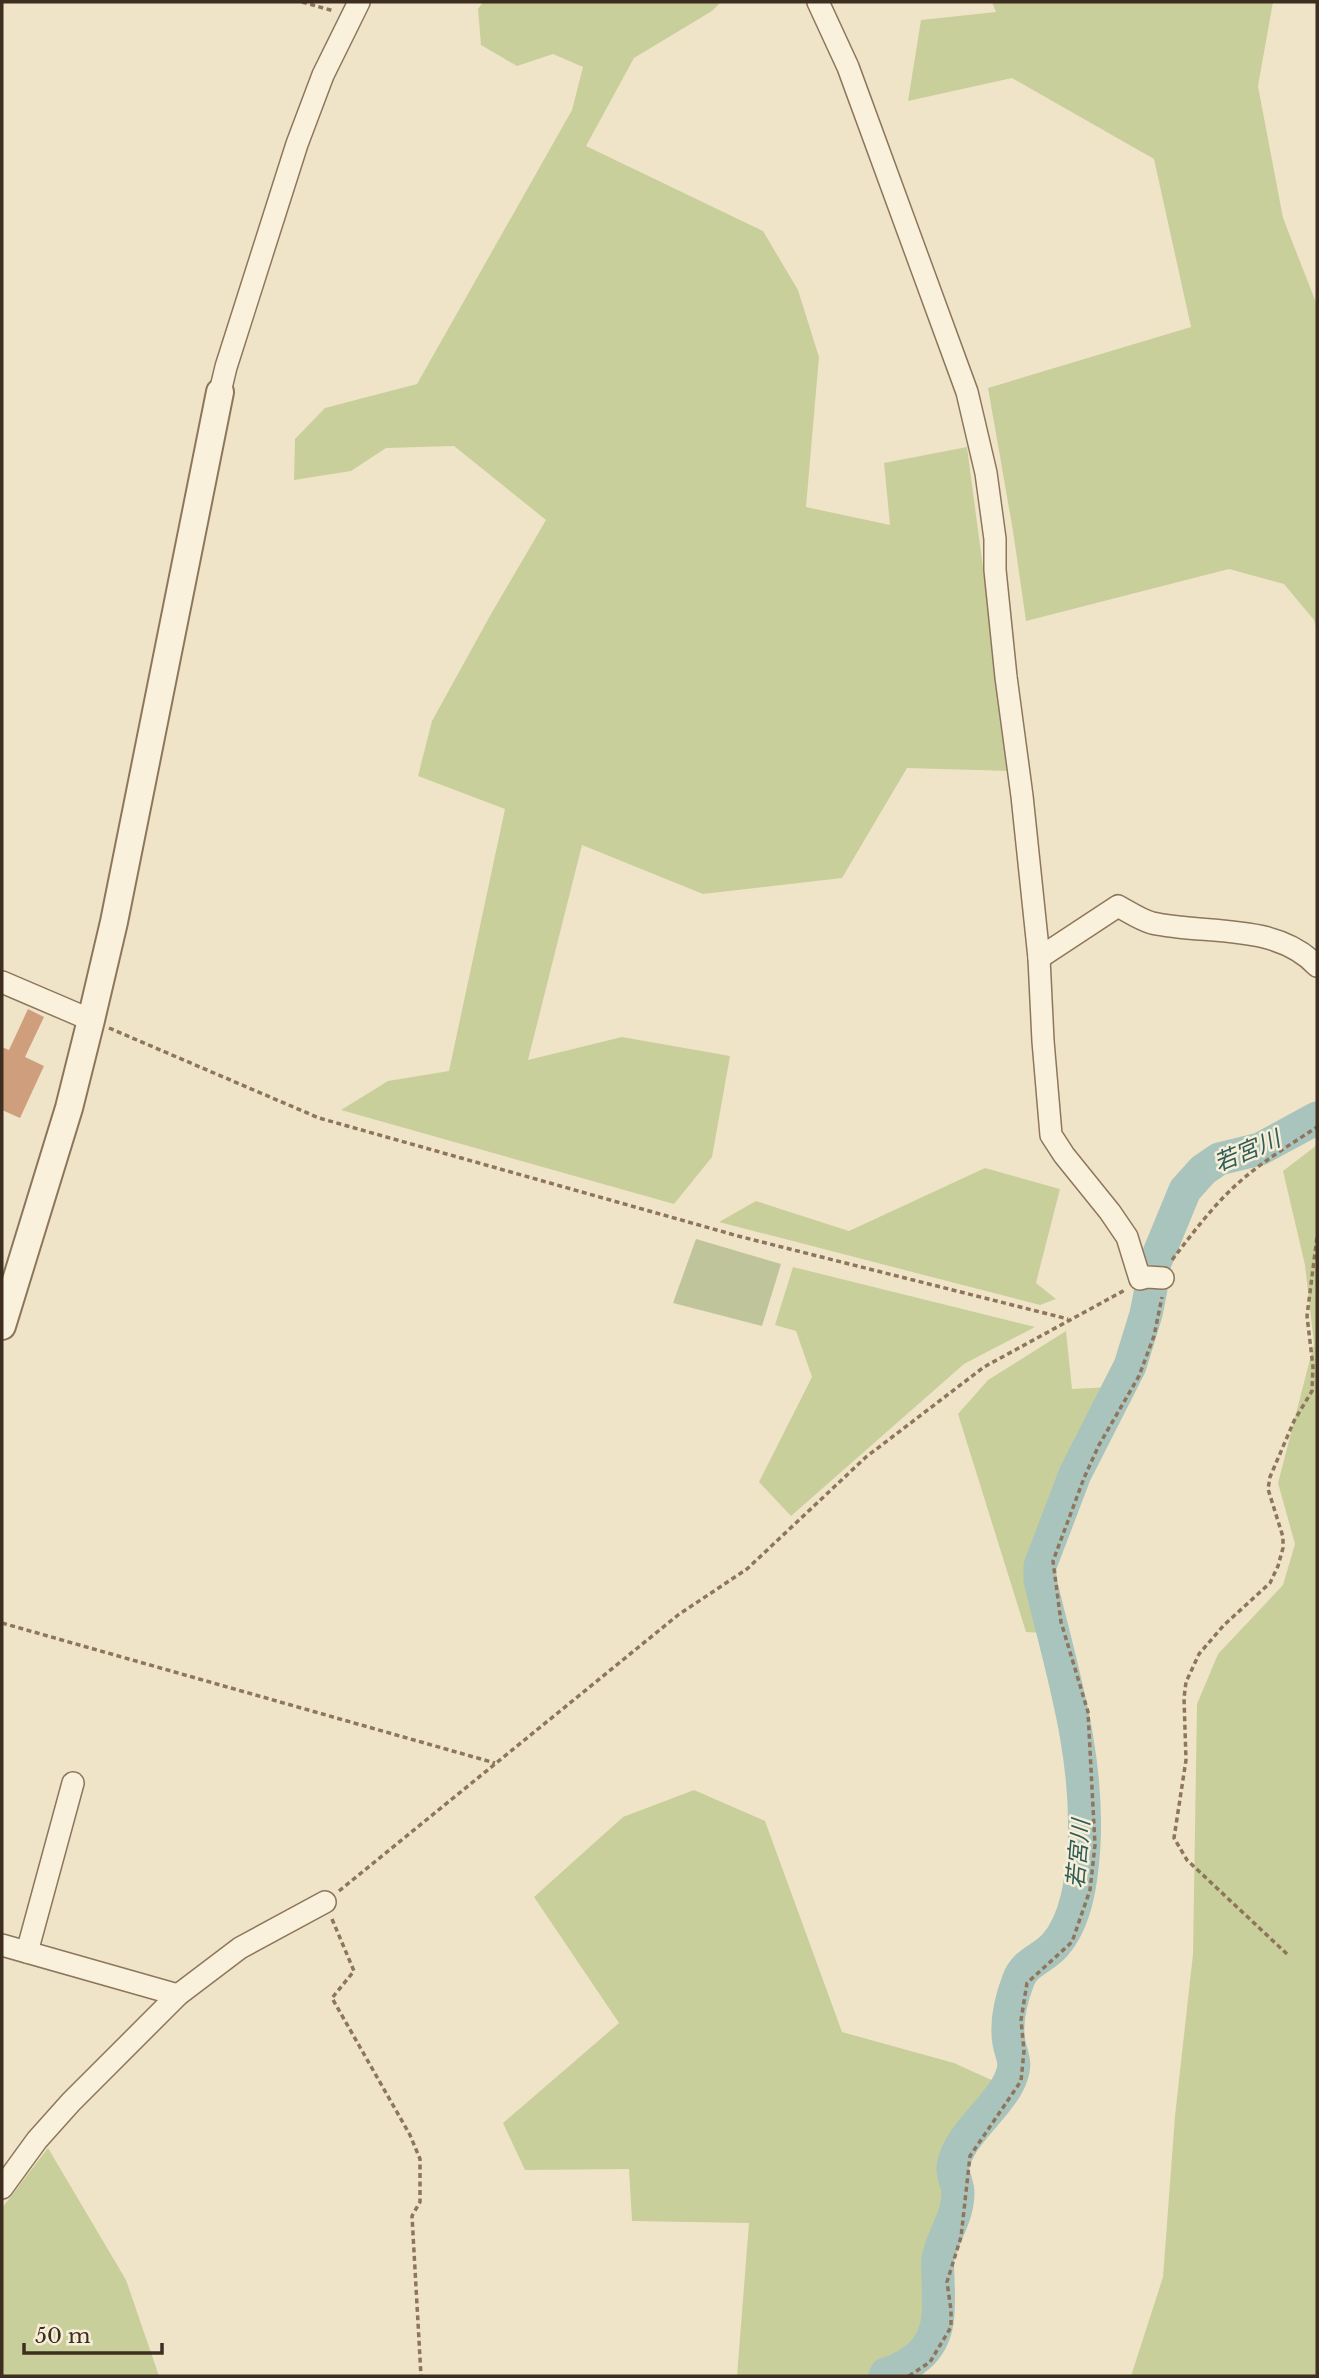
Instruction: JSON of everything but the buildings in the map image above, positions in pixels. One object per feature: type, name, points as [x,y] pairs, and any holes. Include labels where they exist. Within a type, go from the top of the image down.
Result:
[{"type":"street","points":[[818,2],[857,92],[930,298],[967,392],[986,472],[995,538],[995,570],[1003,651],[1039,958],[1051,1135],[1127,1237],[1140,1279],[1163,1278]]},
{"type":"street","points":[[2,1326],[69,1108],[114,922],[226,367],[297,144],[323,75],[355,9]]},
{"type":"street","points":[[1039,958],[1118,906],[1149,922],[1266,937],[1296,951],[1317,966]]},
{"type":"street","points":[[2,982],[91,1020]]},
{"type":"street","points":[[27,1952],[73,1783]]},
{"type":"street","points":[[2,2188],[37,2140],[71,2102],[178,1995],[240,1948],[325,1902]]},
{"type":"street","points":[[2,1945],[178,1995]]},
{"type":"path","points":[[302,2],[355,9]]},
{"type":"path","points":[[91,1020],[319,1118],[738,1236],[1070,1320]]},
{"type":"path","points":[[909,2376],[930,2362],[951,2327],[947,2281],[961,2237],[970,2156],[1021,2081],[1024,2051],[1021,2020],[1027,1983],[1072,1942],[1090,1890],[1095,1845],[1088,1712],[1061,1622],[1053,1561],[1089,1467],[1139,1376],[1160,1311],[1163,1278],[1168,1266],[1186,1241],[1237,1184],[1269,1158],[1317,1127]]},
{"type":"path","points":[[1287,1954],[1187,1860],[1174,1839],[1186,1760],[1186,1682],[1199,1654],[1224,1625],[1270,1583],[1281,1557],[1283,1537],[1269,1489],[1269,1477],[1294,1421],[1312,1391],[1313,1367],[1307,1316],[1317,1237]]},
{"type":"path","points":[[421,2376],[412,2216],[420,2202],[420,2159],[410,2135],[332,1998],[354,1971],[325,1902],[678,1615],[747,1569],[866,1457],[984,1367],[1123,1292],[1140,1279]]},
{"type":"path","points":[[2,1623],[495,1763]]},
{"type":"green space","points":[[483,2],[721,2],[712,11],[634,58],[586,146],[763,231],[798,290],[819,357],[806,507],[890,525],[884,463],[967,447],[1010,771],[907,768],[842,878],[703,894],[582,845],[528,1060],[622,1037],[730,1056],[712,1157],[674,1204],[341,1110],[388,1081],[449,1071],[505,809],[418,776],[432,721],[546,520],[454,446],[386,448],[351,471],[294,480],[295,439],[325,408],[417,384],[572,110],[583,67],[553,54],[517,66],[481,45],[478,9]]},
{"type":"green space","points":[[992,2],[1273,2],[1258,86],[1283,218],[1317,305],[1317,631],[1314,620],[1284,584],[1229,569],[1026,621],[988,388],[1191,327],[1154,159],[1012,78],[908,101],[921,20],[996,12]]},
{"type":"green space","points":[[1317,1145],[1317,2376],[1131,2376],[1163,2277],[1175,2116],[1193,1954],[1197,1704],[1218,1654],[1283,1585],[1295,1544],[1278,1483],[1314,1344],[1305,1265],[1283,1171]]},
{"type":"green space","points":[[985,1168],[1060,1189],[1036,1283],[1056,1299],[1040,1305],[719,1222],[756,1201],[849,1231]]},
{"type":"green space","points":[[696,1239],[781,1264],[762,1326],[673,1303]]},
{"type":"green space","points":[[793,1267],[1035,1327],[964,1364],[791,1516],[759,1482],[812,1377],[796,1331],[775,1325]]},
{"type":"green space","points":[[1066,1331],[1072,1389],[1110,1387],[1034,1542],[1030,1574],[1043,1633],[1026,1632],[958,1414],[988,1380]]},
{"type":"green space","points":[[694,1790],[765,1821],[842,2032],[954,2063],[998,2083],[953,2145],[944,2169],[949,2189],[949,2211],[944,2231],[931,2259],[933,2322],[918,2344],[901,2359],[880,2367],[879,2376],[737,2376],[749,2223],[632,2221],[629,2169],[525,2170],[503,2123],[619,2023],[534,1897],[623,1817]]},
{"type":"green space","points":[[48,2148],[126,2280],[159,2376],[2,2376],[2,2208]]},
{"type":"waterway","name":"若宮川","points":[[1152,1270],[1185,1190],[1203,1170],[1219,1159],[1260,1149],[1317,1118]]},
{"type":"waterway","name":"若宮川","points":[[885,2376],[914,2360],[930,2343],[934,2334],[938,2313],[938,2258],[957,2202],[958,2190],[953,2170],[956,2156],[969,2134],[1002,2094],[1012,2075],[1014,2063],[1008,2020],[1021,1975],[1029,1965],[1055,1945],[1069,1923],[1077,1898],[1084,1845],[1082,1778],[1072,1711],[1040,1580],[1040,1566],[1075,1474],[1130,1366],[1151,1289]]}]
